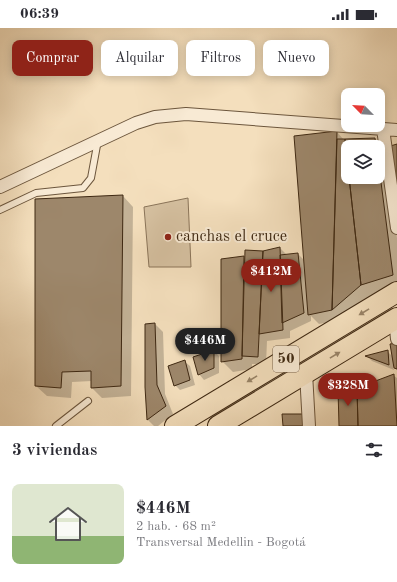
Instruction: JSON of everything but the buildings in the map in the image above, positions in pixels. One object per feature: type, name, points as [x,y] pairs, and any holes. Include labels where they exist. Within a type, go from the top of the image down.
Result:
[{"type":"highway","name":"50","points":[[175,426],[397,292]]},
{"type":"highway","name":"50","points":[[218,426],[396,319]]},
{"type":"street","points":[[0,187],[98,140],[155,117],[186,114],[341,127]]},
{"type":"street","points":[[385,128],[397,130]]},
{"type":"street","points":[[384,132],[397,228]]},
{"type":"street","points":[[396,319],[397,339]]},
{"type":"street","points":[[306,373],[309,426]]},
{"type":"lane","points":[[0,210],[36,193],[83,188],[91,178],[98,140]]},
{"type":"lane","points":[[56,426],[88,401]]},
{"type":"shaded area","name":"canchas el cruce","points":[[188,198],[191,267],[149,267],[144,207]]},
{"type":"place","name":"canchas el cruce","points":[[168,237]]}]
